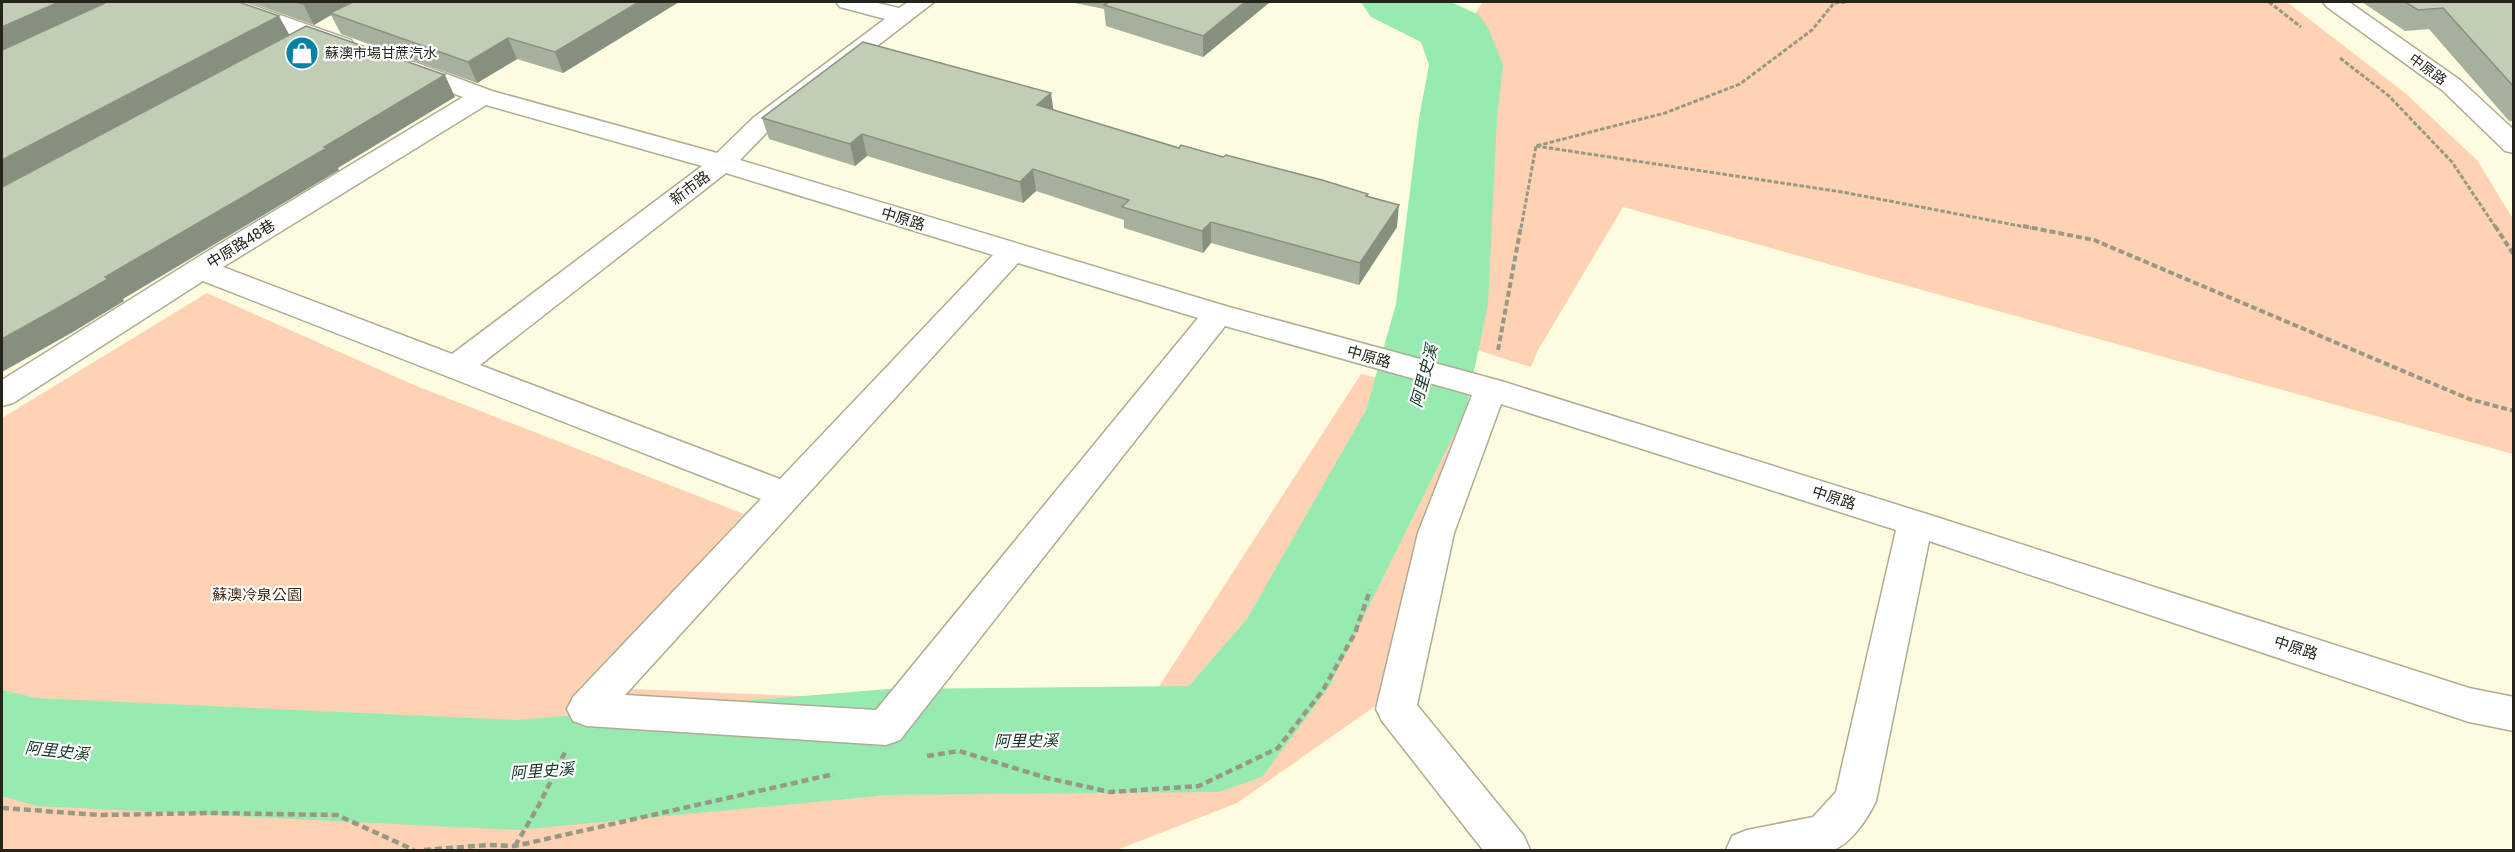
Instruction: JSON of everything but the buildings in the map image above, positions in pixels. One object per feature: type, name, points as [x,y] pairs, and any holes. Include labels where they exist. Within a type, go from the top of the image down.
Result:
[{"type":"street","name":"中原路","points":[[223,2],[483,96],[722,163],[1218,314],[1490,389],[1915,523],[2469,705],[2514,714]]},
{"type":"street","points":[[848,2],[912,9]]},
{"type":"street","name":"中原路","points":[[2335,2],[2451,85],[2514,145]]},
{"type":"street","name":"新市路","points":[[454,369],[722,163],[762,123],[912,9]]},
{"type":"street","points":[[284,52],[347,18]]},
{"type":"street","name":"中原路48巷","points":[[2,395],[200,269],[483,96]]},
{"type":"street","points":[[1012,252],[587,709],[886,728],[1218,314]]},
{"type":"street","points":[[200,269],[785,495]]},
{"type":"street","points":[[1490,389],[1436,533],[1396,709],[1509,850]]},
{"type":"street","points":[[1747,850],[1825,834],[1855,801],[1915,523]]},
{"type":"path","points":[[1536,146],[1665,113],[1740,84],[1812,30],[1834,3],[1846,2]]},
{"type":"path","points":[[2269,2],[2306,30]]},
{"type":"path","points":[[2333,52],[2389,96],[2452,162],[2514,255]]},
{"type":"path","points":[[1490,389],[1536,146]]},
{"type":"path","points":[[1536,146],[1842,192],[2094,240],[2469,399],[2514,411]]},
{"type":"path","points":[[925,757],[959,751],[1047,778],[1110,792],[1198,786],[1278,748],[1323,690],[1355,633]]},
{"type":"path","points":[[515,846],[539,805],[561,760]]},
{"type":"path","points":[[424,850],[488,845],[515,846],[846,771]]},
{"type":"path","points":[[2,808],[100,815],[211,813],[337,815],[414,850]]},
{"type":"green space","points":[[1483,2],[2287,2],[2405,93],[2477,160],[2513,219],[2513,454],[1623,207],[1537,352],[1531,367],[1461,345],[1487,70],[1466,27]]},
{"type":"green space","name":"蘇澳冷泉公園","points":[[207,293],[414,385],[744,514],[583,687],[897,700],[1136,722],[1361,374],[1478,404],[1378,704],[1237,803],[1117,850],[2,850],[2,418]]},
{"type":"waterway","name":"阿里史溪","points":[[2,743],[36,752],[517,775],[888,742],[1219,739],[1288,653],[1416,410],[1442,304],[1458,118],[1466,65],[1453,30],[1396,2]]},
{"type":"place","name":"蘇澳市場甘蔗汽水","points":[[302,53]]}]
